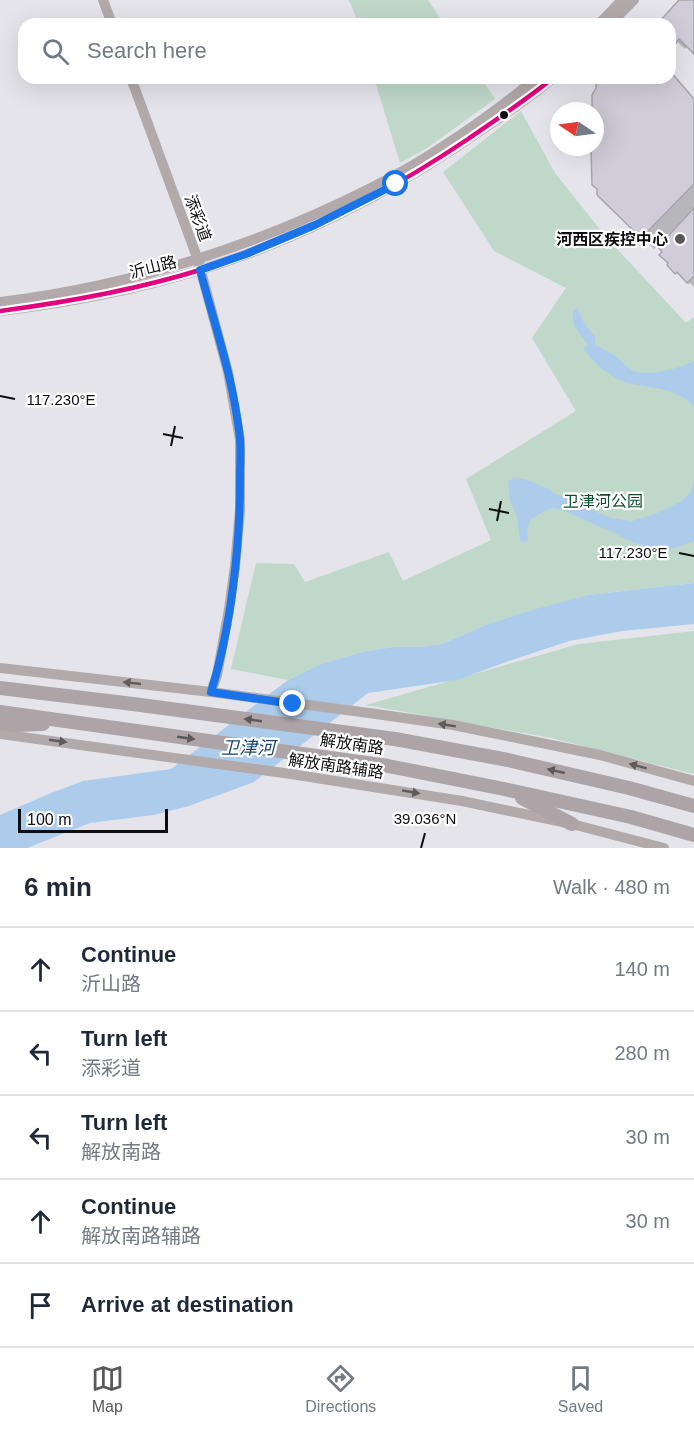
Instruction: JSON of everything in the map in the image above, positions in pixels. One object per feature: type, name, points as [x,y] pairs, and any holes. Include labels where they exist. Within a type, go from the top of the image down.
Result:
[{"type":"highway","points":[[0,681],[65,696]]},
{"type":"highway","name":"解放南路","points":[[0,688],[395,739],[508,760],[629,788],[694,806]]},
{"type":"highway","name":"解放南路","points":[[0,712],[388,766],[631,817],[694,835]]},
{"type":"highway","points":[[0,724],[78,723]]},
{"type":"highway","points":[[504,789],[572,824]]},
{"type":"street","points":[[103,0],[110,18]]},
{"type":"street","points":[[605,18],[622,0]]},
{"type":"street","points":[[616,18],[634,0]]},
{"type":"street","name":"添彩道","points":[[133,84],[199,265],[228,372],[240,440],[240,510],[235,566],[229,609],[211,692]]},
{"type":"street","name":"沂山路","points":[[0,311],[115,292],[199,265],[372,188],[429,154],[529,84]]},
{"type":"street","name":"沂山路","points":[[0,302],[105,285],[246,254],[315,225],[419,171],[456,148],[545,84]]},
{"type":"street","points":[[0,668],[211,692],[453,726],[600,755],[694,781]]},
{"type":"street","name":"解放南路辅路","points":[[0,734],[291,774],[462,801],[572,824],[664,848]]},
{"type":"green space","points":[[348,0],[428,0],[440,18],[356,18]]},
{"type":"green space","points":[[376,84],[485,84],[495,99],[427,148],[400,163]]},
{"type":"green space","name":"卫津河公园","points":[[521,111],[555,173],[606,237],[686,323],[694,317],[694,583],[588,595],[488,624],[442,644],[366,651],[318,665],[288,680],[231,669],[256,563],[294,564],[305,582],[389,552],[403,581],[491,540],[466,479],[576,411],[532,338],[566,288],[494,251],[443,172]]},
{"type":"green space","points":[[694,631],[694,774],[551,738],[366,705],[579,644]]},
{"type":"water","points":[[577,308],[584,323],[595,336],[595,345],[616,356],[634,371],[656,372],[673,369],[694,361],[694,407],[687,400],[672,392],[622,381],[597,365],[584,349],[588,344],[575,325],[573,310]]},
{"type":"water","points":[[513,478],[525,479],[611,518],[632,521],[655,514],[682,501],[690,493],[694,482],[694,541],[669,550],[656,549],[635,543],[555,508],[546,510],[531,519],[527,530],[528,540],[525,542],[520,540],[517,517],[510,500],[508,482]]},
{"type":"water","name":"卫津河","points":[[694,583],[694,624],[622,631],[569,641],[457,680],[368,693],[254,782],[189,806],[154,815],[90,823],[27,848],[0,848],[0,815],[83,781],[171,769],[288,680],[318,665],[366,651],[442,644],[488,624],[588,595]]},
{"type":"building","points":[[679,0],[694,0],[694,54],[679,39],[676,43],[676,18],[662,18]]},
{"type":"building","points":[[676,78],[694,99],[694,184],[641,238],[597,195],[597,189],[592,185],[591,156],[604,156],[604,102],[592,102],[592,95],[597,84],[676,84]]},
{"type":"building","name":"河西区疾控中心","points":[[694,208],[694,276],[687,283],[667,265],[668,263],[659,255],[662,252],[658,247]]},
{"type":"transit line","points":[[0,311],[151,284],[200,270],[271,245],[339,214],[405,179],[468,139],[545,84]]},
{"type":"place","name":"河西区疾控中心","points":[[680,239]]},
{"type":"route","points":[[293,704],[211,692],[229,609],[235,566],[240,510],[240,440],[228,372],[200,270],[246,254],[315,225],[396,184]]}]
